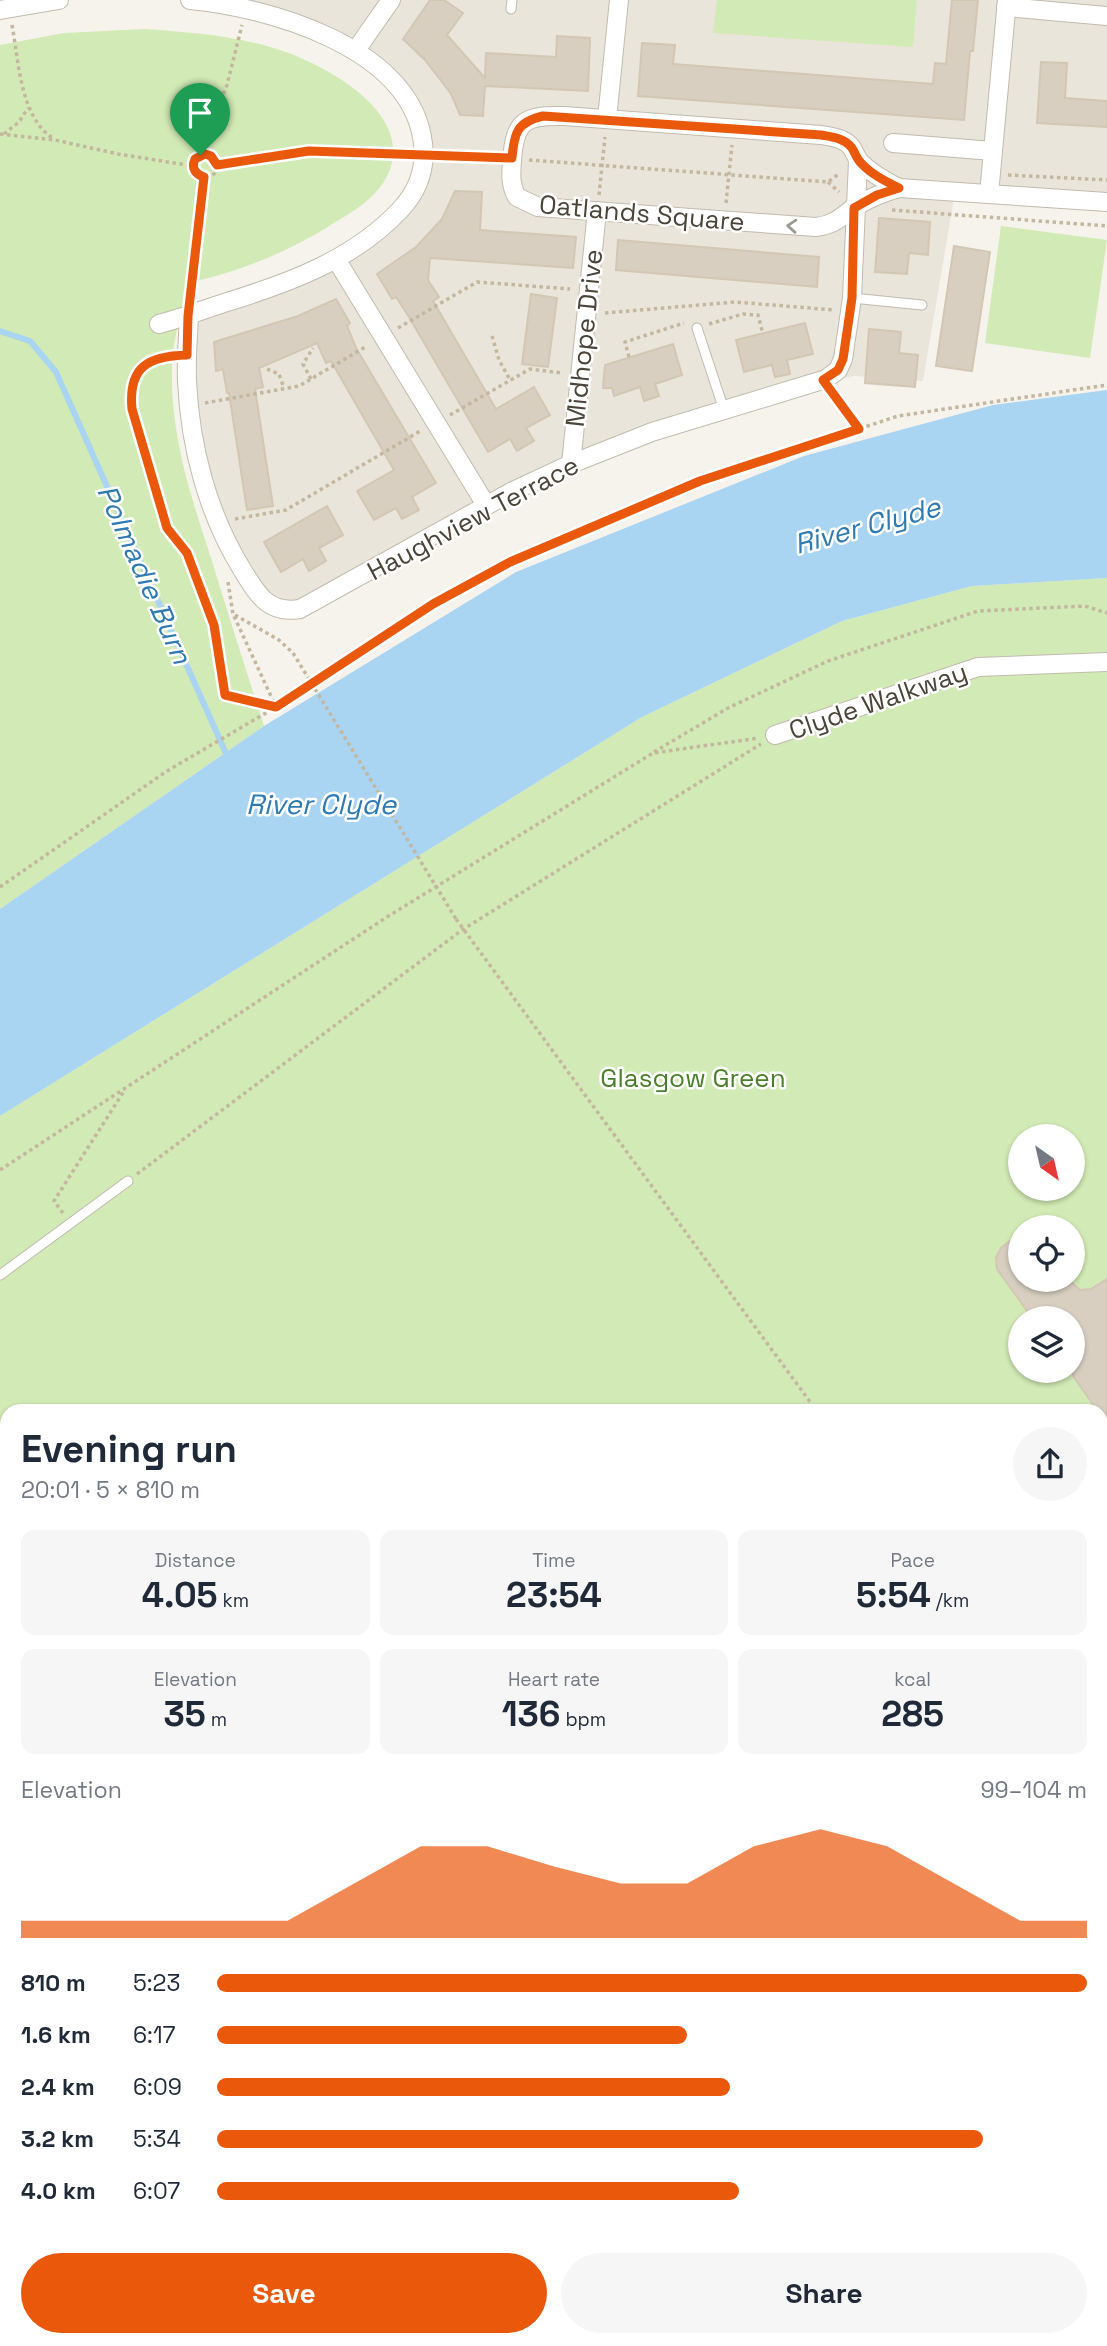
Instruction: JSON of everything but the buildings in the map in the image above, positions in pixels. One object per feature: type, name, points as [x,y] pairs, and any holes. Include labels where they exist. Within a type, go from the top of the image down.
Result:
[{"type":"street","points":[[4,9],[59,0]]},
{"type":"street","points":[[159,324],[282,285],[336,259],[361,243],[402,209],[417,188],[424,155],[420,128],[412,109],[390,80],[356,50],[289,20],[222,2],[190,0]]},
{"type":"street","points":[[356,50],[391,0]]},
{"type":"street","points":[[607,119],[619,0]]},
{"type":"street","points":[[989,194],[1007,4],[1107,16]]},
{"type":"street","name":"Oatlands Square","points":[[543,116],[838,138],[853,150],[858,161],[876,176],[899,188],[861,204],[836,223],[816,227],[538,207],[517,197],[510,180],[516,133],[522,124],[543,116]]},
{"type":"street","points":[[893,143],[993,151]]},
{"type":"street","points":[[823,380],[838,370],[843,359],[861,204],[858,161]]},
{"type":"street","points":[[899,188],[1107,202]]},
{"type":"street","name":"Midhope Drive","points":[[571,464],[597,211]]},
{"type":"street","points":[[336,259],[486,505]]},
{"type":"street","points":[[188,316],[190,406],[202,474],[217,522]]},
{"type":"street","name":"Haughview Terrace","points":[[217,522],[258,595],[267,603],[287,611],[312,604],[486,505],[571,464],[652,432],[823,380]]},
{"type":"street","name":"Clyde Walkway","points":[[775,735],[978,667],[1107,662]]},
{"type":"lane","points":[[851,305],[922,305]]},
{"type":"lane","points":[[697,328],[724,410]]},
{"type":"lane","points":[[0,1275],[128,1181]]},
{"type":"path","points":[[4,9],[28,108],[42,132],[55,140]]},
{"type":"path","points":[[205,154],[213,120],[227,85],[246,9]]},
{"type":"path","points":[[2,134],[19,122],[28,108]]},
{"type":"path","points":[[597,211],[607,119]]},
{"type":"path","points":[[725,221],[733,129]]},
{"type":"path","points":[[2,134],[55,140],[193,166]]},
{"type":"path","points":[[217,165],[309,151],[512,158],[828,181]]},
{"type":"path","points":[[205,154],[211,156],[217,165],[213,174],[204,177],[196,173],[193,166],[195,159],[205,154]]},
{"type":"path","points":[[188,316],[204,177]]},
{"type":"path","points":[[861,204],[886,209],[1107,226]]},
{"type":"path","points":[[190,406],[299,386],[477,282],[579,290]]},
{"type":"path","points":[[587,315],[735,302],[851,305]]},
{"type":"path","points":[[492,336],[499,360],[510,380]]},
{"type":"path","points":[[311,379],[303,364],[313,348]]},
{"type":"path","points":[[187,355],[163,355],[143,366],[133,381],[130,394],[132,409],[167,528],[187,553],[214,625],[225,695],[276,707]]},
{"type":"path","points":[[267,369],[279,374],[284,388]]},
{"type":"path","points":[[217,522],[286,510],[530,369],[571,375]]},
{"type":"path","points":[[823,380],[859,429]]},
{"type":"path","points":[[0,887],[167,771],[276,707],[433,604],[510,562],[700,481],[898,416],[1107,385]]},
{"type":"path","points":[[0,1170],[387,917],[727,708],[828,661],[978,611],[1085,606],[1107,613]]},
{"type":"path","points":[[276,707],[233,614],[279,640],[293,653],[462,930],[812,1404]]},
{"type":"path","points":[[653,753],[775,735]]},
{"type":"path","points":[[128,1181],[462,930],[775,735]]},
{"type":"path","points":[[70,1224],[54,1201],[125,1088]]},
{"type":"shaded area","points":[[190,0],[1107,0],[1107,202],[955,192],[923,381],[854,376],[815,384],[628,441],[312,604],[267,603],[202,474],[191,320],[336,259],[417,188],[420,128],[356,50]]},
{"type":"green space","points":[[717,0],[917,0],[913,47],[713,33]]},
{"type":"green space","points":[[145,29],[237,39],[267,46],[311,63],[358,92],[377,111],[389,131],[393,154],[386,178],[375,194],[343,218],[259,262],[187,283],[172,366],[178,440],[196,511],[264,726],[0,909],[0,45],[64,33]]},
{"type":"green space","points":[[1001,226],[1107,240],[1090,358],[985,343]]},
{"type":"green space","name":"Glasgow Green","points":[[1107,578],[1107,1404],[0,1404],[0,1116],[642,717],[842,621],[972,586]]},
{"type":"water","name":"River Clyde","points":[[1107,390],[1107,578],[972,586],[842,621],[642,717],[0,1116],[0,909],[264,726],[516,572],[804,456],[993,405]]},
{"type":"waterway","name":"Polmadie Burn","points":[[0,331],[30,341],[56,372],[228,758]]},
{"type":"route","points":[[543,116],[838,138],[847,143],[858,161],[876,176],[899,188],[877,195],[854,208],[852,298],[843,359],[838,370],[823,380],[859,429],[700,481],[510,562],[433,604],[276,707],[225,695],[214,625],[187,553],[167,528],[130,394],[133,381],[143,366],[163,355],[187,355],[188,316],[204,177],[196,173],[193,166],[200,155],[211,156],[217,165],[309,151],[512,158],[514,139],[522,124],[543,116]]}]
